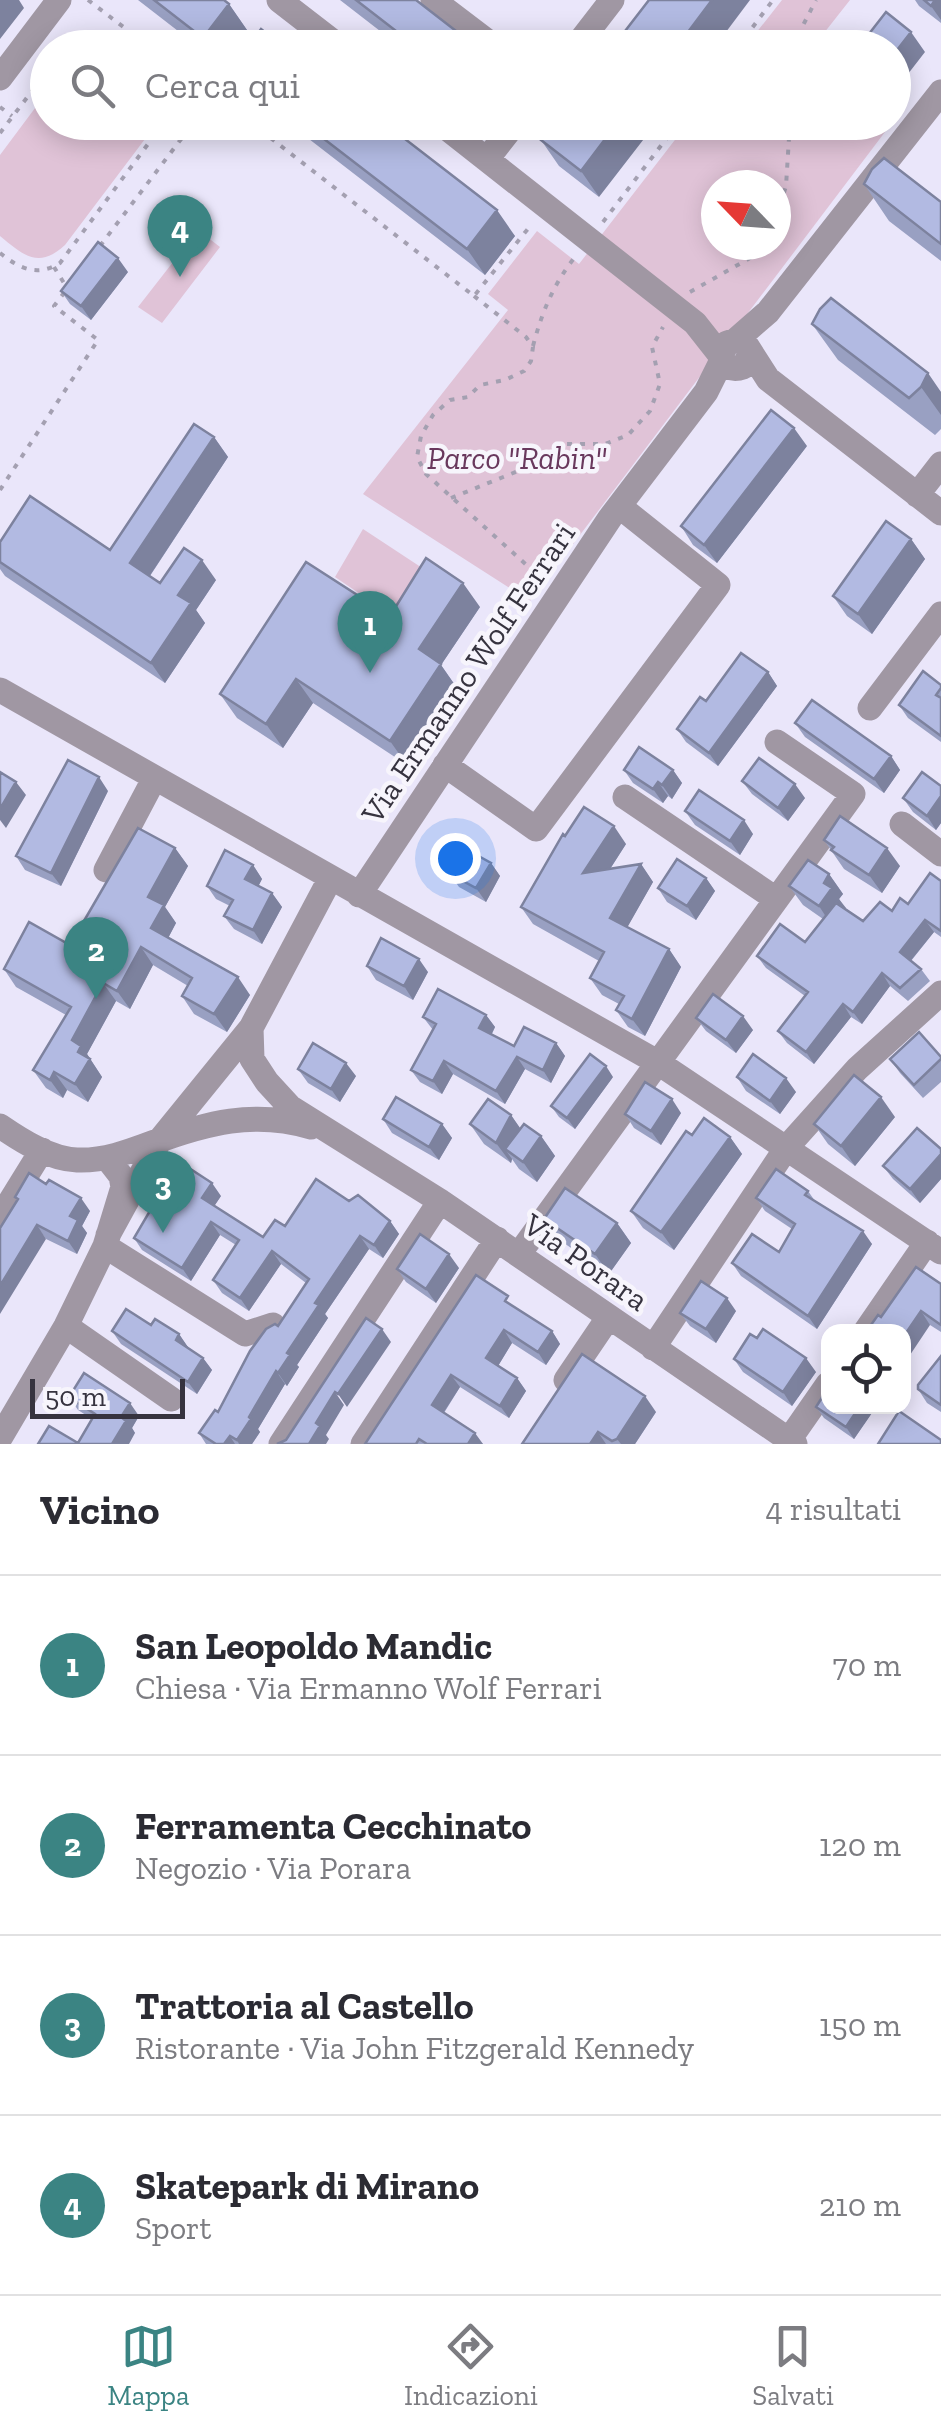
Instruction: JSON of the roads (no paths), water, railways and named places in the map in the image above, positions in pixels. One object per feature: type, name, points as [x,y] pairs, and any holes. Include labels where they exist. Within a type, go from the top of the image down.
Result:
[{"type":"street","points":[[35,30],[59,0]]},
{"type":"street","points":[[279,0],[318,30]]},
{"type":"street","points":[[433,0],[472,30]]},
{"type":"street","points":[[589,30],[612,0]]},
{"type":"street","points":[[1,74],[30,37]]},
{"type":"street","name":"Via Ermanno Wolf Ferrari","points":[[911,130],[941,92]]},
{"type":"street","points":[[462,140],[941,513]]},
{"type":"street","points":[[487,159],[502,140]]},
{"type":"street","name":"Via Ermanno Wolf Ferrari","points":[[359,895],[619,506],[903,140]]},
{"type":"street","points":[[917,495],[941,464]]},
{"type":"street","points":[[445,764],[536,829],[718,584],[619,506]]},
{"type":"street","points":[[870,708],[941,614]]},
{"type":"street","points":[[0,690],[656,1062],[936,1245],[872,1324]]},
{"type":"street","points":[[519,1254],[853,794],[777,742]]},
{"type":"street","points":[[106,870],[154,779]]},
{"type":"street","points":[[625,797],[776,899]]},
{"type":"street","points":[[902,824],[941,854]]},
{"type":"street","points":[[0,1438],[66,1326],[160,1140],[250,1028],[330,879]]},
{"type":"street","points":[[653,1348],[787,1147],[857,1068],[941,993]]},
{"type":"street","name":"Via Porara","points":[[250,1028],[252,1059],[266,1082],[290,1107],[497,1239],[792,1442]]},
{"type":"street","name":"Via Porara","points":[[0,1126],[29,1146],[74,1160],[107,1158],[214,1122],[240,1118],[295,1122],[339,1137]]},
{"type":"street","points":[[0,1218],[42,1150]]},
{"type":"street","points":[[106,1241],[123,1187],[122,1176],[107,1158]]},
{"type":"street","points":[[281,1444],[440,1201]]},
{"type":"street","points":[[363,1444],[497,1239]]},
{"type":"street","points":[[106,1241],[245,1334],[273,1325]]},
{"type":"street","points":[[555,1397],[608,1318]]},
{"type":"street","points":[[66,1326],[171,1398]]},
{"type":"street","points":[[792,1442],[821,1395]]},
{"type":"place","name":"Skatepark di Mirano","points":[[180,277]]},
{"type":"place","name":"San Leopoldo Mandic","points":[[370,673]]},
{"type":"place","name":"Ferramenta Cecchinato","points":[[96,999]]},
{"type":"place","name":"Trattoria al Castello","points":[[163,1233]]},
{"type":"park label","name":"Parco \"Rabin\"","points":[[517,458]]}]
